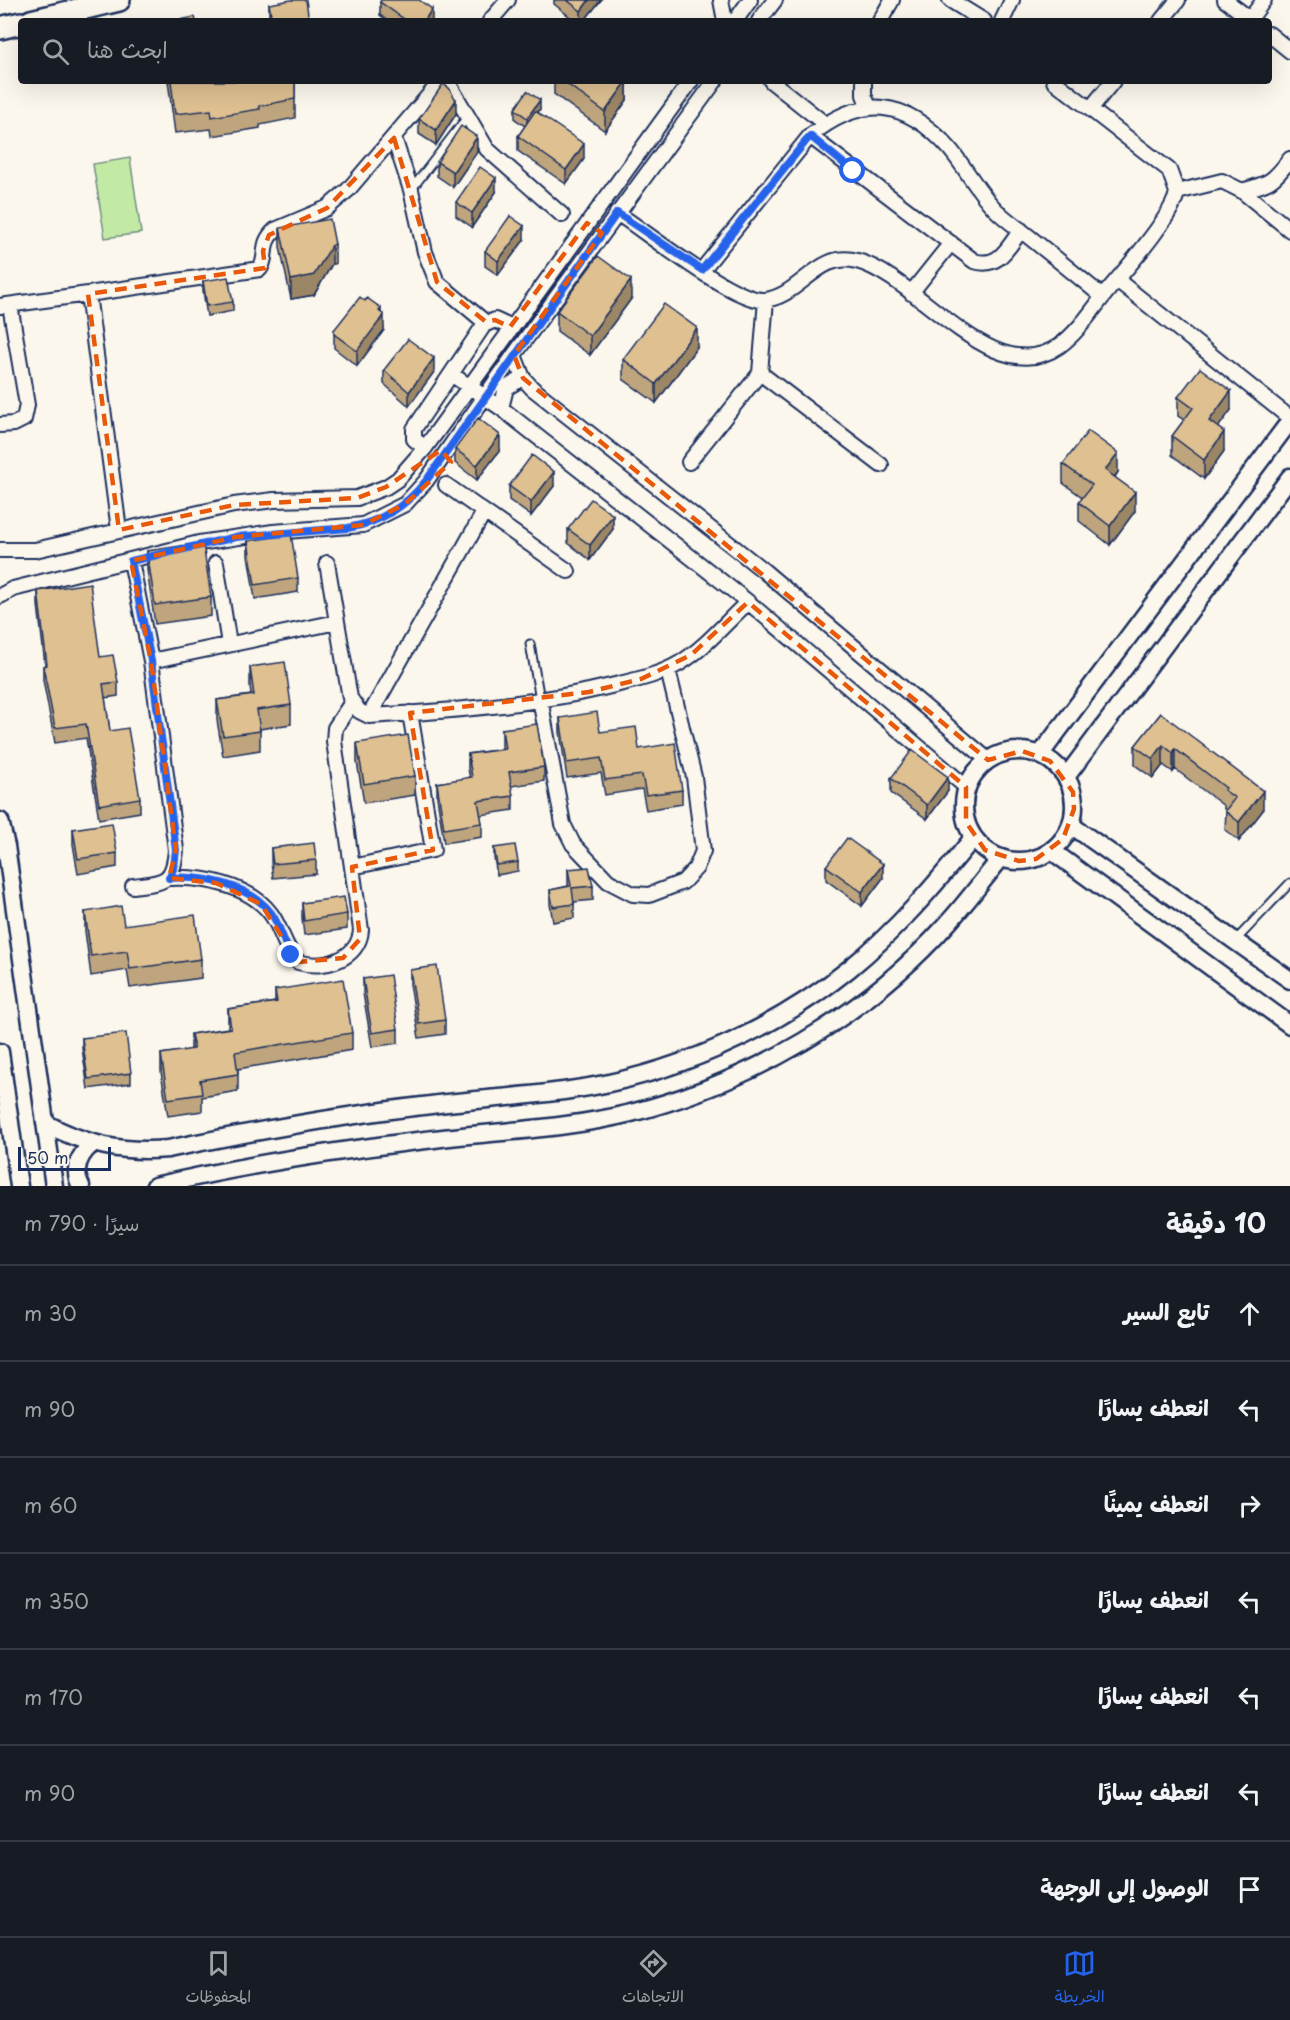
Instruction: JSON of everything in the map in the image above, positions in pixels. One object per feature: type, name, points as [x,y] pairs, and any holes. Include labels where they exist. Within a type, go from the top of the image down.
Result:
[{"type":"main road","points":[[43,18],[118,0]]},
{"type":"main road","points":[[0,28],[18,24]]},
{"type":"street","points":[[493,18],[508,0]]},
{"type":"street","points":[[721,0],[724,18]]},
{"type":"street","points":[[737,18],[750,0]]},
{"type":"street","points":[[761,18],[775,0]]},
{"type":"street","points":[[882,18],[892,0]]},
{"type":"street","points":[[950,0],[979,18]]},
{"type":"street","points":[[1003,18],[1012,0]]},
{"type":"street","points":[[1163,18],[1178,0]]},
{"type":"street","points":[[1226,0],[1248,18]]},
{"type":"street","points":[[1252,18],[1264,0]]},
{"type":"street","points":[[1272,36],[1290,51]]},
{"type":"street","points":[[0,425],[14,424],[24,419],[27,405],[5,305],[261,269],[265,242],[269,235],[275,230],[327,208],[348,190],[439,84]]},
{"type":"street","points":[[449,84],[487,149],[562,215]]},
{"type":"street","points":[[2,553],[35,550],[234,505],[273,500],[357,498],[372,494],[398,478],[425,448],[510,327],[689,84]]},
{"type":"street","points":[[0,596],[7,586],[236,537],[348,528],[378,520],[416,493],[514,354],[713,84]]},
{"type":"street","points":[[775,84],[825,124]]},
{"type":"street","points":[[864,84],[864,95],[868,107]]},
{"type":"street","points":[[617,213],[740,295],[766,300],[782,295],[828,263],[846,259],[864,263],[911,292],[987,347],[1004,354],[1023,357],[1047,353],[1058,347],[1117,280],[1170,211],[1177,192],[1169,170],[1058,84]]},
{"type":"street","points":[[1091,108],[1111,84]]},
{"type":"street","points":[[702,270],[810,136],[825,124],[868,107],[891,108],[916,119],[949,148],[994,208],[1102,297]]},
{"type":"street","points":[[810,136],[974,261],[987,264],[1000,257],[1020,230]]},
{"type":"street","points":[[394,138],[411,190],[425,252],[437,282],[486,323]]},
{"type":"street","points":[[1242,191],[1274,180],[1290,159]]},
{"type":"street","points":[[1177,192],[1222,181],[1242,191],[1290,230]]},
{"type":"street","points":[[587,223],[602,233]]},
{"type":"street","points":[[911,292],[951,243]]},
{"type":"street","points":[[1041,755],[1290,419],[1117,280]]},
{"type":"street","points":[[88,294],[119,530]]},
{"type":"street","points":[[689,462],[760,373],[766,300]]},
{"type":"street","points":[[425,448],[414,439],[413,432],[486,323],[495,320],[510,327]]},
{"type":"street","points":[[514,354],[523,378],[764,571],[988,760]]},
{"type":"street","points":[[760,373],[880,465]]},
{"type":"street","points":[[451,374],[501,408],[748,602],[966,788]]},
{"type":"street","points":[[501,408],[506,388],[523,378]]},
{"type":"street","points":[[1066,777],[1290,477]]},
{"type":"street","points":[[446,486],[568,571]]},
{"type":"street","points":[[369,716],[484,512]]},
{"type":"street","points":[[131,561],[151,661],[176,850],[174,867],[169,878]]},
{"type":"street","points":[[216,563],[229,645]]},
{"type":"street","points":[[327,563],[352,702],[359,711],[369,716],[443,712],[589,692],[668,670],[691,655],[748,602]]},
{"type":"street","points":[[151,661],[337,622]]},
{"type":"street","points":[[540,699],[563,824],[573,844],[614,884],[633,894],[649,895],[683,882],[696,868],[702,851],[694,777],[668,670]]},
{"type":"street","points":[[133,886],[169,878],[198,879],[233,888],[271,913],[291,955],[305,964],[343,958],[356,948],[361,930],[334,741],[335,728],[352,702]]},
{"type":"street","points":[[352,867],[433,850],[410,713]]},
{"type":"street","points":[[1022,751],[1041,755],[1050,760],[1066,777],[1073,800],[1071,825],[1064,839],[1052,850],[1036,859],[1018,861],[1001,858],[985,850],[973,838],[966,822],[963,805],[966,788],[974,773],[988,760],[1003,753],[1022,751]]},
{"type":"street","points":[[0,821],[6,846],[54,1186]]},
{"type":"street","points":[[1071,825],[1290,980]]},
{"type":"street","points":[[45,1124],[92,1144],[142,1151],[168,1149],[344,1116],[572,1090],[621,1080],[670,1066],[763,1025],[848,970],[922,901],[973,838]]},
{"type":"street","points":[[1052,850],[1290,1025]]},
{"type":"street","points":[[155,1186],[349,1150],[577,1124],[630,1113],[711,1087],[779,1055],[825,1028],[869,997],[947,924],[1001,858]]},
{"type":"street","points":[[0,1058],[19,1186]]},
{"type":"street","points":[[81,1186],[76,1170],[78,1160],[92,1144]]},
{"type":"lane","points":[[411,190],[468,116]]},
{"type":"lane","points":[[530,644],[540,699]]},
{"type":"lane","points":[[1235,940],[1290,883]]},
{"type":"highlighted area","points":[[394,138],[437,282],[486,322],[495,320],[510,327],[587,223],[602,233],[514,355],[523,378],[988,760],[1022,751],[1050,761],[1073,792],[1074,809],[1063,839],[1036,859],[1019,861],[985,850],[966,822],[966,787],[748,602],[691,655],[641,679],[589,692],[410,713],[433,850],[352,867],[360,939],[343,958],[298,962],[261,904],[216,883],[169,878],[176,850],[151,661],[131,561],[236,537],[363,525],[405,504],[451,462],[441,450],[386,487],[357,498],[234,505],[119,530],[88,294],[265,268],[263,251],[269,235],[327,208]]},
{"type":"green space","points":[[130,158],[141,233],[105,238],[93,164]]},
{"type":"building","points":[[306,0],[309,18],[271,18],[269,4]]},
{"type":"building","points":[[381,0],[419,0],[432,9],[426,18],[403,18],[380,2]]},
{"type":"building","points":[[567,0],[589,0],[581,11]]},
{"type":"building","points":[[171,84],[295,84],[295,99],[259,106],[260,109],[212,117],[211,110],[175,114]]},
{"type":"building","points":[[443,84],[449,88],[456,100],[436,130],[419,119]]},
{"type":"building","points":[[567,84],[625,84],[605,112]]},
{"type":"building","points":[[527,91],[540,100],[527,118],[515,109]]},
{"type":"building","points":[[535,111],[584,144],[566,170],[518,136]]},
{"type":"building","points":[[461,126],[477,137],[453,172],[437,162]]},
{"type":"building","points":[[480,167],[496,178],[472,213],[456,202]]},
{"type":"building","points":[[510,216],[524,226],[498,261],[485,251]]},
{"type":"building","points":[[330,219],[335,244],[332,245],[314,275],[291,280],[280,228]]},
{"type":"building","points":[[598,256],[631,280],[590,336],[557,311]]},
{"type":"building","points":[[228,277],[233,302],[207,306],[203,281]]},
{"type":"building","points":[[360,297],[365,301],[367,298],[381,308],[379,311],[384,315],[357,351],[334,334],[334,330]]},
{"type":"building","points":[[664,304],[697,328],[656,384],[623,359]]},
{"type":"building","points":[[408,339],[434,358],[409,392],[384,370]]},
{"type":"building","points":[[1200,368],[1231,391],[1209,421],[1224,432],[1204,460],[1172,436],[1193,408],[1178,397]]},
{"type":"building","points":[[478,418],[500,435],[477,465],[455,449]]},
{"type":"building","points":[[1088,431],[1118,453],[1105,470],[1135,492],[1110,526],[1079,502],[1092,485],[1063,464]]},
{"type":"building","points":[[532,455],[554,472],[531,502],[509,486]]},
{"type":"building","points":[[591,499],[613,515],[590,545],[568,529]]},
{"type":"building","points":[[291,534],[298,578],[255,585],[248,541]]},
{"type":"building","points":[[203,543],[211,597],[155,605],[147,551]]},
{"type":"building","points":[[90,583],[100,657],[113,655],[118,682],[103,684],[110,731],[128,728],[140,798],[99,805],[86,724],[55,728],[43,666],[47,665],[38,591]]},
{"type":"building","points":[[285,662],[291,705],[257,710],[260,731],[223,736],[217,700],[254,695],[250,667]]},
{"type":"building","points":[[597,712],[600,732],[636,727],[639,749],[675,743],[682,790],[646,795],[642,775],[605,780],[601,758],[567,763],[560,718]]},
{"type":"building","points":[[1161,713],[1263,791],[1239,822],[1225,811],[1235,798],[1224,790],[1226,788],[1175,749],[1173,753],[1163,745],[1153,759],[1135,746]]},
{"type":"building","points":[[537,724],[544,767],[509,772],[513,796],[478,801],[482,823],[444,829],[437,783],[472,777],[468,754],[505,749],[502,729]]},
{"type":"building","points":[[408,735],[415,776],[364,784],[357,743]]},
{"type":"building","points":[[912,750],[948,777],[927,805],[891,778]]},
{"type":"building","points":[[112,823],[117,853],[78,859],[73,829]]},
{"type":"building","points":[[847,838],[883,864],[862,892],[826,866]]},
{"type":"building","points":[[314,843],[316,860],[273,864],[271,848]]},
{"type":"building","points":[[515,845],[518,862],[497,865],[494,848]]},
{"type":"building","points":[[589,867],[593,886],[572,888],[574,904],[553,907],[550,890],[571,886],[568,869]]},
{"type":"building","points":[[344,897],[347,914],[304,921],[302,903]]},
{"type":"building","points":[[121,906],[124,925],[195,915],[201,959],[130,969],[127,951],[91,956],[85,912]]},
{"type":"building","points":[[437,966],[445,1020],[419,1024],[410,970]]},
{"type":"building","points":[[390,975],[398,1029],[372,1033],[363,979]]},
{"type":"building","points":[[343,979],[352,1033],[235,1052],[238,1074],[200,1080],[202,1094],[168,1099],[161,1054],[194,1049],[191,1034],[231,1028],[228,1009],[277,1002],[275,990]]},
{"type":"building","points":[[126,1033],[131,1073],[88,1079],[82,1038]]},
{"type":"route","points":[[291,955],[271,913],[261,904],[233,888],[216,883],[183,877],[169,878],[174,867],[176,850],[151,661],[131,561],[199,543],[236,537],[273,532],[348,528],[378,520],[392,513],[405,504],[426,481],[514,354],[617,213],[702,270],[810,136],[853,171]]}]
